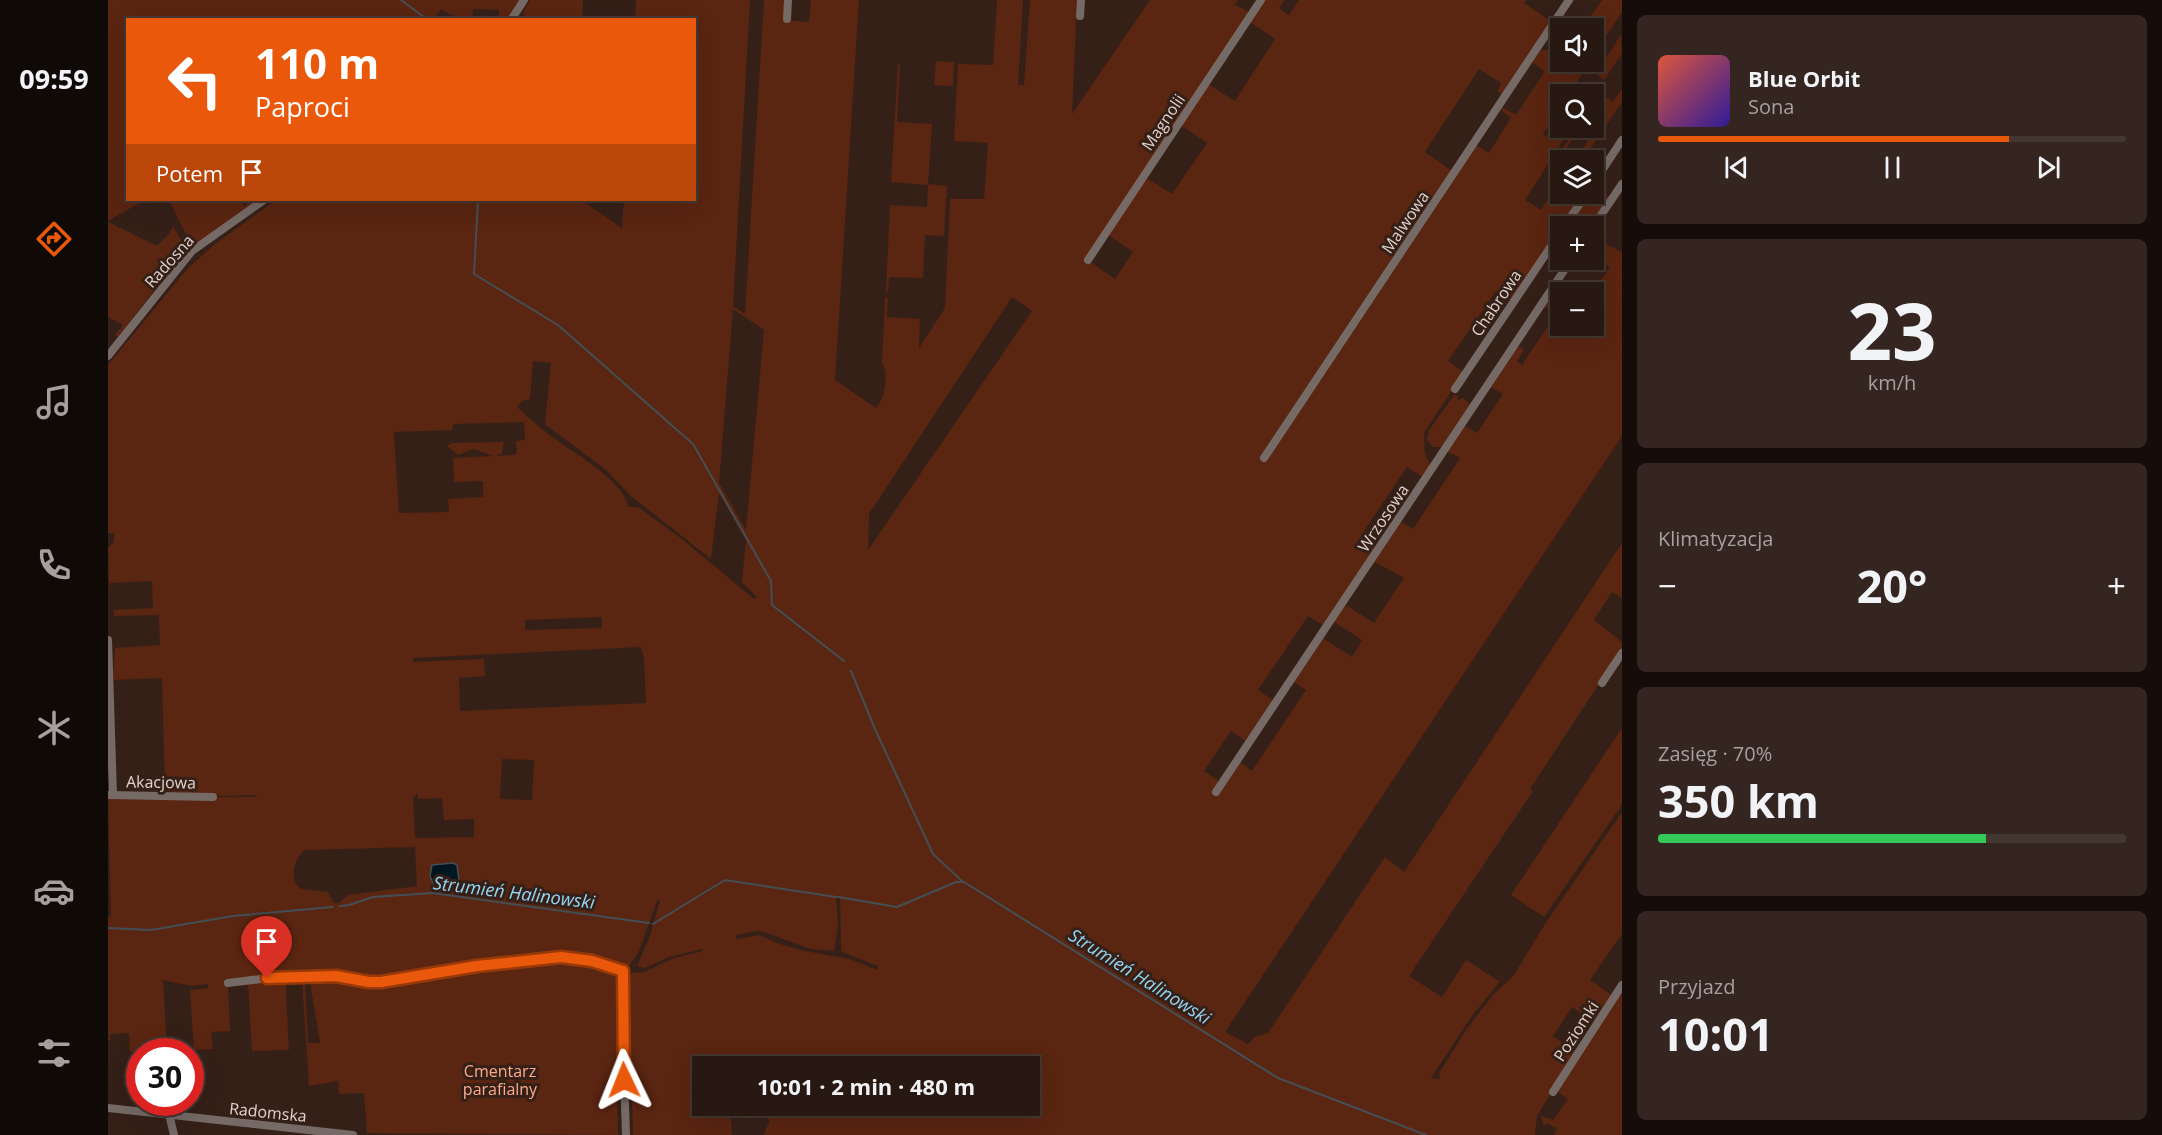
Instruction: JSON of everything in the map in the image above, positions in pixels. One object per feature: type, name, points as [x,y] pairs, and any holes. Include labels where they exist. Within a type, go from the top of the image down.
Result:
[{"type":"street","points":[[512,18],[524,0]]},
{"type":"street","points":[[787,20],[788,0]]},
{"type":"street","points":[[1080,16],[1081,0]]},
{"type":"street","name":"Magnolii","points":[[1088,260],[1261,0]]},
{"type":"street","name":"Malwowa","points":[[1264,458],[1569,0]]},
{"type":"street","points":[[1604,167],[1622,140]]},
{"type":"street","points":[[1600,216],[1622,184]]},
{"type":"street","name":"Radosna","points":[[108,356],[192,251],[263,201]]},
{"type":"street","name":"Chabrowa","points":[[1455,389],[1550,248]]},
{"type":"street","name":"Wrzosowa","points":[[1216,792],[1564,270]]},
{"type":"street","points":[[108,640],[111,795]]},
{"type":"street","points":[[1602,683],[1622,653]]},
{"type":"street","name":"Akacjowa","points":[[111,795],[213,797]]},
{"type":"street","points":[[228,983],[288,976],[336,976],[381,982],[477,966],[561,957],[592,961],[623,971],[626,1135]]},
{"type":"street","name":"Poziomki","points":[[1553,1092],[1622,985]]},
{"type":"street","name":"Radomska","points":[[108,1108],[126,1110]]},
{"type":"street","points":[[169,1116],[174,1135]]},
{"type":"street","name":"Radomska","points":[[187,1116],[353,1135]]},
{"type":"green space","points":[[108,0],[521,0],[509,18],[499,18],[499,10],[473,9],[472,18],[457,18],[441,9],[434,18],[419,16],[418,18],[126,18],[126,201],[142,201],[108,221]]},
{"type":"green space","points":[[530,0],[583,0],[582,18],[525,18],[524,11]]},
{"type":"green space","name":"Cmentarz parafialny","points":[[636,0],[750,0],[733,306],[745,314],[764,0],[786,0],[785,20],[809,22],[811,0],[859,0],[835,380],[876,408],[882,399],[886,380],[882,363],[885,298],[888,297],[887,317],[920,319],[919,348],[945,308],[950,199],[984,199],[988,143],[954,141],[958,64],[993,65],[997,0],[1023,0],[1018,85],[1024,85],[1030,0],[1077,0],[1072,114],[1150,0],[1238,0],[1235,5],[1250,12],[1086,259],[1115,279],[1133,252],[1107,234],[1145,177],[1172,194],[1207,143],[1180,125],[1208,84],[1235,101],[1275,39],[1250,22],[1264,0],[1284,0],[1279,8],[1289,15],[1299,0],[1526,0],[1524,3],[1550,21],[1550,25],[1503,95],[1498,91],[1501,83],[1479,69],[1425,152],[1456,174],[1476,145],[1489,153],[1511,118],[1502,111],[1502,107],[1516,115],[1545,71],[1532,62],[1541,50],[1550,50],[1550,72],[1583,72],[1576,84],[1550,84],[1550,126],[1543,134],[1551,140],[1553,138],[1564,139],[1557,150],[1550,150],[1550,161],[1525,200],[1541,210],[1550,196],[1550,204],[1577,204],[1569,216],[1550,216],[1550,245],[1512,302],[1496,291],[1448,361],[1464,372],[1424,433],[1425,453],[1431,467],[1424,478],[1407,467],[1360,537],[1377,548],[1325,626],[1308,616],[1258,690],[1274,701],[1247,742],[1231,731],[1204,771],[1219,781],[1213,791],[1217,793],[1239,761],[1252,771],[1306,690],[1292,681],[1323,636],[1324,639],[1352,657],[1362,640],[1333,621],[1346,605],[1374,623],[1404,578],[1375,562],[1369,568],[1400,521],[1413,529],[1459,460],[1460,458],[1446,451],[1463,425],[1477,433],[1503,394],[1489,386],[1508,362],[1517,345],[1524,350],[1517,361],[1522,365],[1550,323],[1550,336],[1604,336],[1604,282],[1600,282],[1610,267],[1604,264],[1604,243],[1622,252],[1622,436],[1225,1032],[1248,1044],[1255,1037],[1268,1033],[1385,857],[1404,872],[1622,543],[1622,598],[1612,592],[1594,620],[1622,642],[1622,649],[1530,789],[1533,791],[1409,976],[1442,997],[1466,960],[1499,981],[1506,974],[1471,1017],[1431,1078],[1440,1079],[1439,1073],[1466,1030],[1493,995],[1514,975],[1545,924],[1622,812],[1622,934],[1590,980],[1613,996],[1595,1022],[1572,1007],[1553,1036],[1576,1051],[1537,1116],[1535,1135],[764,1135],[770,1123],[768,1116],[1040,1116],[1040,1056],[692,1056],[692,1116],[731,1116],[732,1135],[633,1135],[630,1031],[625,1031],[625,978],[632,973],[644,972],[674,958],[703,951],[702,949],[669,957],[645,968],[637,966],[650,936],[660,900],[657,901],[639,951],[627,969],[567,954],[431,971],[433,975],[559,959],[576,960],[615,971],[620,982],[621,999],[621,1031],[617,1032],[618,1058],[616,1058],[618,1135],[367,1133],[364,1093],[339,1094],[338,1081],[309,1086],[302,978],[305,978],[307,982],[305,983],[308,1043],[320,1043],[311,978],[349,981],[352,978],[338,971],[334,971],[335,975],[285,974],[289,1050],[252,1051],[248,983],[228,986],[230,1031],[211,1032],[213,1049],[204,1049],[204,1038],[193,1038],[190,990],[208,988],[208,984],[191,986],[163,980],[166,1038],[129,1038],[129,1033],[110,1034],[110,1040],[108,1040],[108,917],[111,916],[108,797],[257,797],[256,795],[223,796],[165,791],[162,678],[113,680],[115,648],[160,645],[159,615],[114,616],[114,610],[153,608],[152,581],[110,583],[109,589],[108,548],[114,542],[114,533],[108,533],[108,365],[188,268],[215,244],[275,201],[582,201],[622,228],[624,201],[696,201],[696,18],[635,18]],"holes":[[[1012,297],[1032,311],[868,550],[869,514]],[[733,309],[764,330],[746,530],[719,483]],[[533,361],[551,363],[545,424],[606,470],[631,496],[711,559],[719,493],[746,540],[742,582],[757,597],[754,599],[682,539],[638,507],[628,507],[620,490],[612,481],[546,433],[517,407],[522,401],[530,399]],[[524,422],[525,440],[516,441],[517,453],[514,455],[496,456],[502,453],[504,442],[452,443],[447,446],[458,455],[474,449],[493,456],[453,458],[454,482],[483,481],[483,497],[448,499],[449,512],[399,513],[394,432],[452,430],[453,424]],[[602,617],[602,628],[525,630],[525,620]],[[641,647],[644,659],[646,703],[460,711],[459,678],[485,676],[484,659],[413,662],[413,658]],[[502,759],[534,760],[532,800],[500,799]],[[418,793],[418,799],[442,798],[444,820],[474,819],[474,837],[415,838],[413,798]],[[415,847],[417,886],[348,895],[339,903],[334,903],[328,892],[301,889],[297,885],[294,875],[295,863],[305,850]],[[836,896],[840,897],[842,952],[878,966],[877,970],[850,959],[800,950],[760,935],[736,939],[736,935],[756,931],[811,949],[834,951],[838,926]]]},
{"type":"green space","points":[[1602,0],[1622,0],[1622,12],[1604,39],[1604,18],[1589,18]]},
{"type":"green space","points":[[1621,35],[1622,53],[1604,80],[1596,73],[1604,72],[1604,61]]},
{"type":"green space","points":[[936,61],[954,62],[953,86],[934,85]]},
{"type":"green space","points":[[898,64],[900,65],[897,122],[932,124],[928,184],[947,186],[944,236],[925,235],[923,278],[889,277],[888,292],[886,291],[890,205],[927,207],[928,185],[891,182]]},
{"type":"green space","points":[[1622,89],[1622,102],[1604,129],[1604,96],[1613,102]]},
{"type":"green space","points":[[1569,138],[1573,138],[1565,150],[1562,150]]},
{"type":"green space","points":[[1590,138],[1598,138],[1590,150],[1582,150]]},
{"type":"green space","points":[[1604,194],[1610,198],[1600,213],[1595,216],[1581,216],[1576,213],[1582,204],[1604,204]]},
{"type":"green space","points":[[169,201],[240,201],[244,206],[252,201],[253,203],[193,249]]},
{"type":"green space","points":[[108,222],[157,246],[169,234],[173,226],[186,249],[118,337],[115,335],[123,325],[108,317]]},
{"type":"green space","points":[[1550,295],[1550,310],[1543,305]]},
{"type":"green space","points":[[1455,394],[1458,396],[1457,399],[1462,398],[1472,405],[1457,428],[1453,429],[1444,447],[1433,447],[1427,439],[1429,430]]},
{"type":"green space","points":[[1622,728],[1622,805],[1544,917],[1511,895]]},
{"type":"green space","points":[[1620,993],[1622,994],[1622,1135],[1554,1135],[1557,1128],[1546,1123],[1544,1127],[1541,1116],[1553,1120],[1568,1099],[1558,1092],[1553,1098]]},
{"type":"water","points":[[453,863],[457,865],[459,881],[433,883],[430,876],[432,865]]},
{"type":"waterway","points":[[401,0],[425,18]]},
{"type":"waterway","points":[[478,201],[474,274],[558,325],[693,444],[771,581],[772,605],[844,661]]},
{"type":"waterway","points":[[851,671],[875,729],[933,854],[962,881]]},
{"type":"waterway","name":"Strumień Halinowski","points":[[653,924],[725,880],[836,897]]},
{"type":"waterway","name":"Strumień Halinowski","points":[[838,897],[897,907],[956,882],[964,882],[1278,1078],[1426,1135]]},
{"type":"waterway","name":"Strumień Halinowski","points":[[340,906],[373,897],[433,893],[649,923]]},
{"type":"waterway","name":"Strumień Halinowski","points":[[108,928],[151,930],[233,916],[333,907]]},
{"type":"route","points":[[267,978],[336,976],[381,982],[477,966],[561,957],[571,957],[610,966],[623,971],[624,1080]]}]
